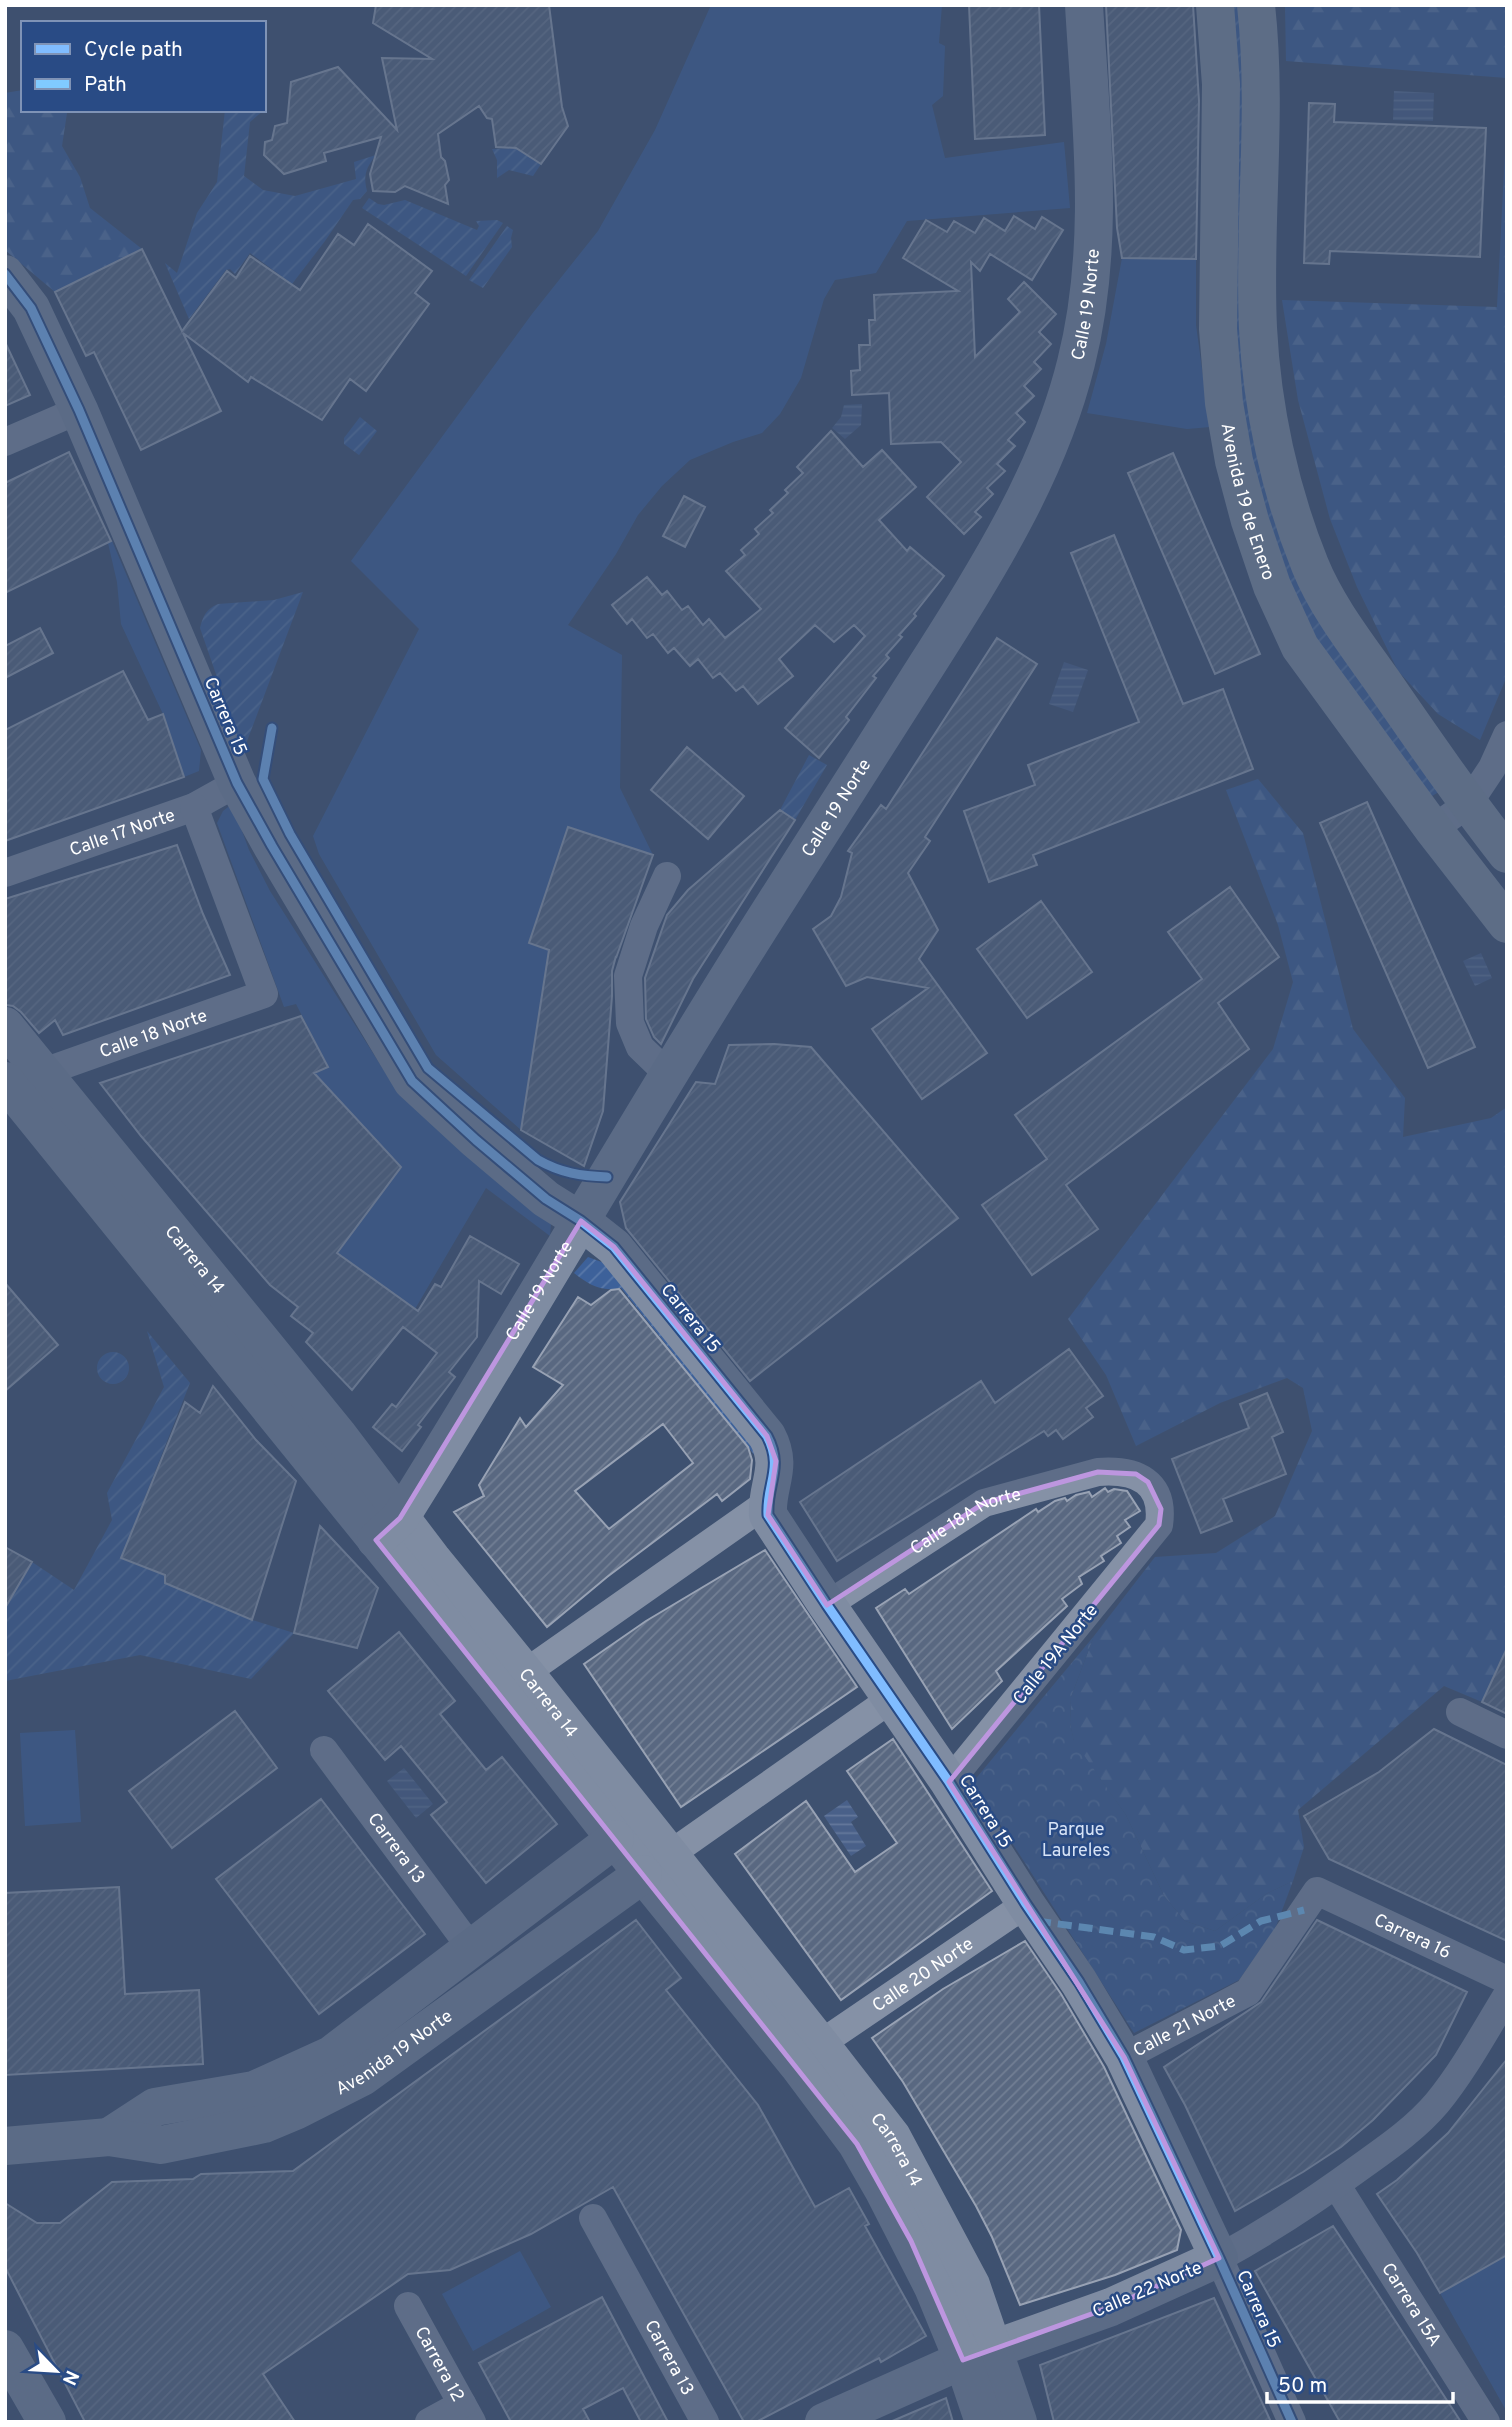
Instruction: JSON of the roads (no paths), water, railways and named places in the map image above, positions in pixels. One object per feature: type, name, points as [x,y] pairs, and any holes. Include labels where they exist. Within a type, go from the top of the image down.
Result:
[{"type":"main road","name":"Avenida 19 de Enero","points":[[1215,5],[1222,84],[1218,329],[1224,403],[1234,461],[1250,521],[1272,586],[1300,647],[1433,830],[1507,924]]},
{"type":"main road","points":[[1256,5],[1261,80],[1258,328],[1265,397],[1284,485],[1311,568],[1341,622],[1468,804],[1507,854]]},
{"type":"street","name":"Calle 19 Norte","points":[[388,1529],[581,1221],[668,1074],[986,571],[1018,512],[1055,433],[1077,361],[1091,278],[1095,197],[1084,5]]},
{"type":"street","name":"Carrera 15","points":[[5,274],[31,308],[79,410],[237,783],[412,1081],[546,1199],[581,1221],[614,1247],[766,1436],[773,1447],[776,1461],[772,1492],[767,1503],[768,1515],[949,1782],[1079,1982],[1124,2057],[1219,2258],[1292,2422]]},
{"type":"street","points":[[5,442],[79,410]]},
{"type":"street","points":[[1433,830],[1468,804],[1492,768],[1507,735]]},
{"type":"street","name":"Calle 17 Norte","points":[[5,873],[194,807],[237,783]]},
{"type":"street","name":"Calle 18 Norte","points":[[23,1077],[264,994],[194,807]]},
{"type":"street","points":[[667,876],[644,926],[628,976],[630,1023],[640,1047],[668,1074]]},
{"type":"street","name":"Carrera 14","points":[[5,1027],[23,1077],[113,1158],[330,1424],[388,1529],[495,1686],[615,1839],[656,1865],[820,2044],[892,2137],[971,2285],[984,2422]]},
{"type":"street","name":"Calle 19A Norte","points":[[949,1782],[1159,1525],[1161,1509],[1157,1495],[1148,1482],[1136,1474],[1117,1471]]},
{"type":"street","name":"Calle 18A Norte","points":[[827,1605],[984,1503],[1098,1472],[1117,1471]]},
{"type":"street","points":[[525,1673],[767,1503]]},
{"type":"street","name":"Carrera 14","points":[[388,1529],[525,1673],[656,1865],[857,2144],[911,2241],[947,2320],[978,2354],[1018,2422]]},
{"type":"street","points":[[656,1865],[891,1699]]},
{"type":"street","points":[[1460,1712],[1507,1735]]},
{"type":"street","name":"Carrera 13","points":[[324,1750],[471,1948]]},
{"type":"street","name":"Avenida 19 Norte","points":[[109,2137],[155,2107],[254,2090],[331,2055],[615,1839]]},
{"type":"street","name":"Avenida 19 Norte","points":[[5,2146],[109,2137],[161,2145],[264,2124],[332,2094],[362,2077],[656,1865]]},
{"type":"street","name":"Carrera 16","points":[[1317,1891],[1507,1980]]},
{"type":"street","name":"Calle 21 Norte","points":[[1124,2057],[1248,1992],[1317,1891]]},
{"type":"street","name":"Calle 20 Norte","points":[[820,2044],[1026,1904]]},
{"type":"street","name":"Calle 22 Norte","points":[[824,2422],[978,2354],[1111,2307],[1219,2258],[1261,2234],[1337,2186],[1401,2138],[1436,2104],[1464,2066],[1507,1995]]},
{"type":"street","name":"Carrera 15A","points":[[1337,2186],[1486,2422]]},
{"type":"street","name":"Carrera 13","points":[[593,2218],[705,2422]]},
{"type":"street","name":"Carrera 12","points":[[408,2306],[467,2413]]},
{"type":"street","points":[[5,2349],[47,2422]]},
{"type":"street","points":[[429,2422],[467,2413]]},
{"type":"park label","name":"Parque Laureles","points":[[1076,1839]]}]
